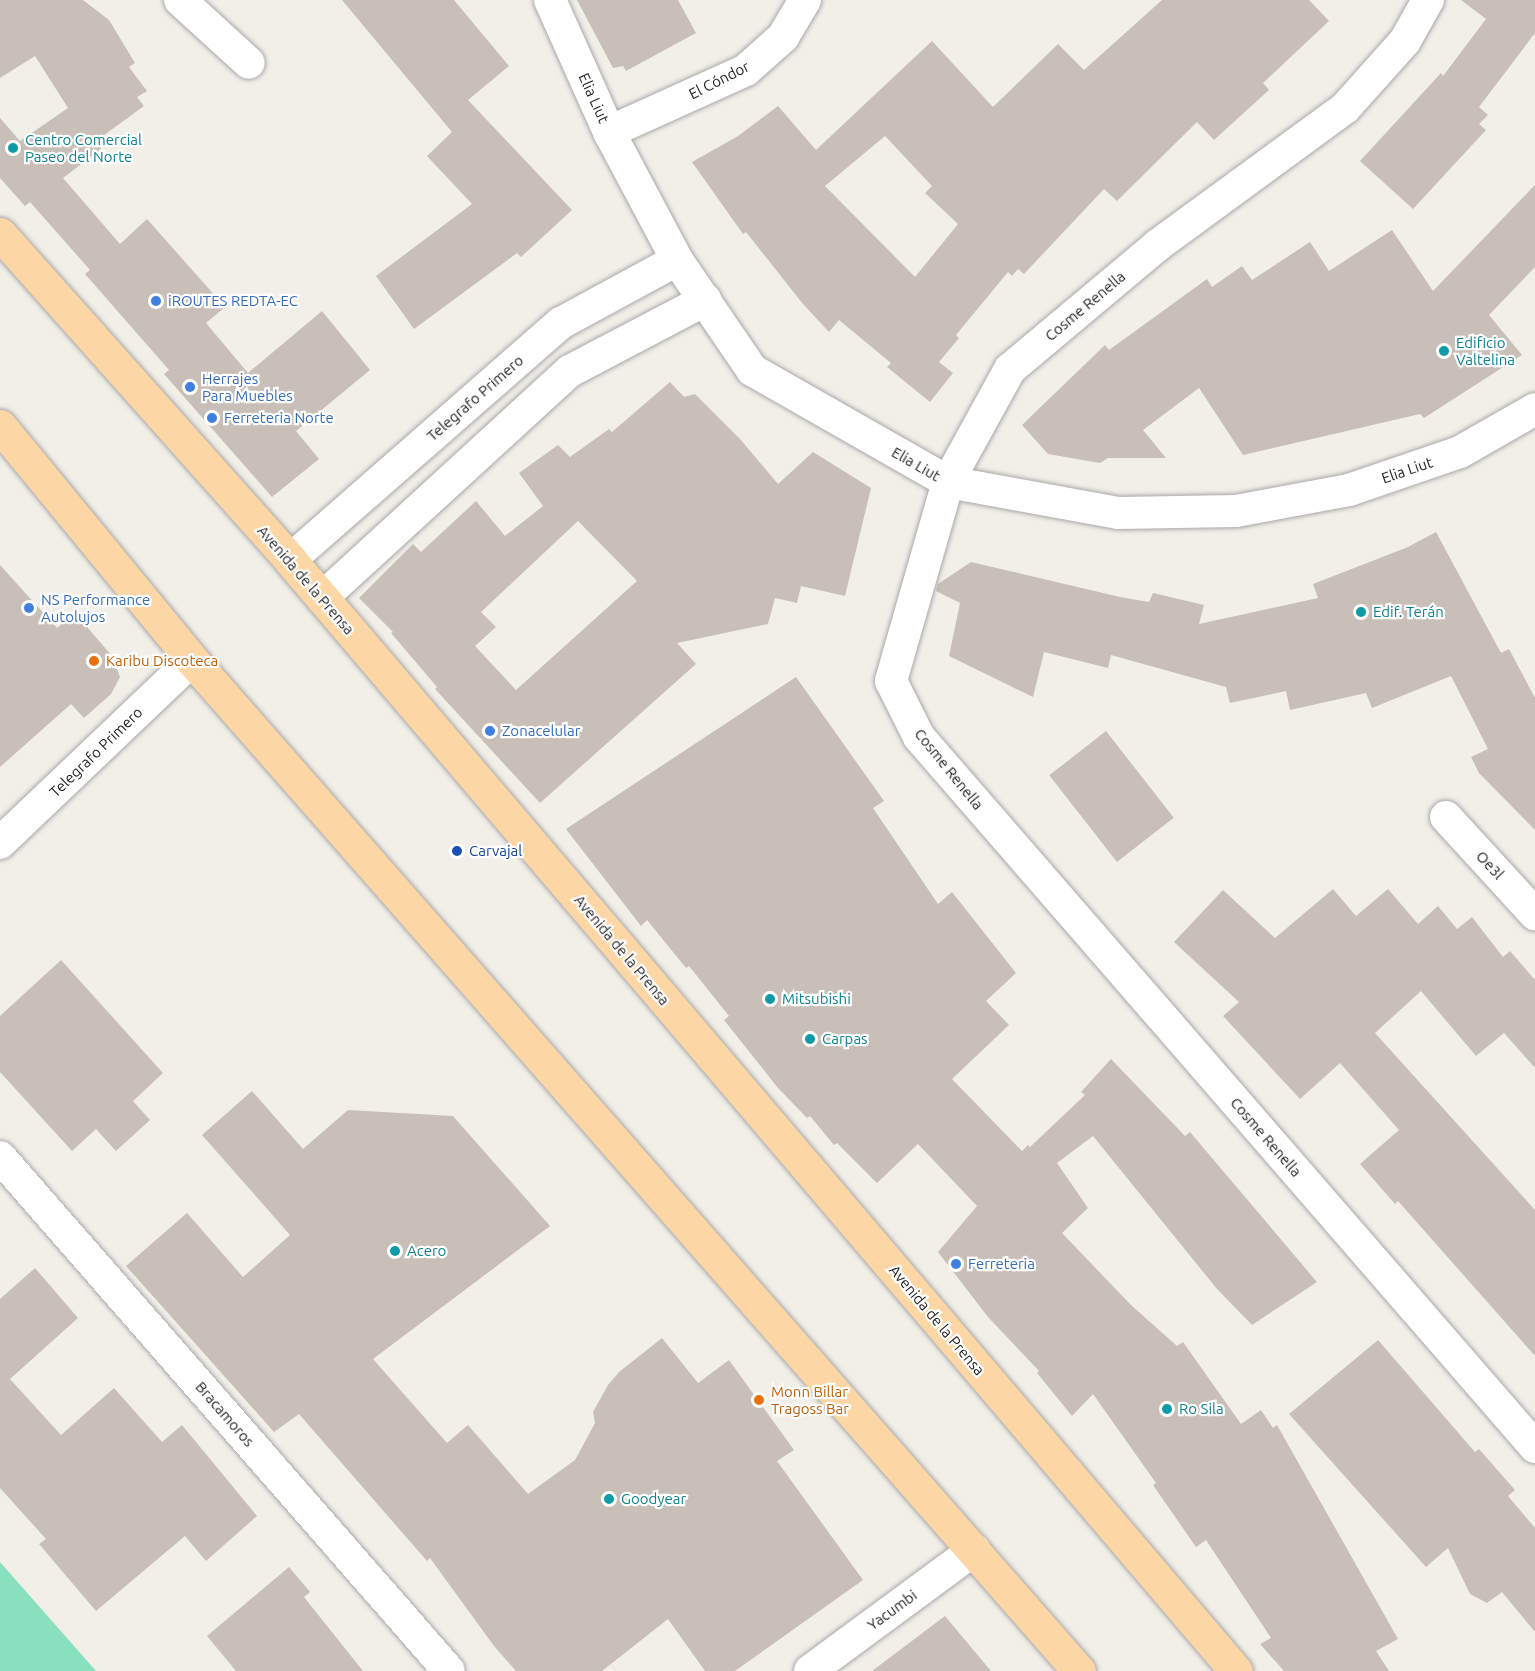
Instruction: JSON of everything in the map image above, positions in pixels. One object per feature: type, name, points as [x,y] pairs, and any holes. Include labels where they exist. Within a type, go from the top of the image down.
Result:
[{"type":"main road","name":"Avenida de la Prensa","points":[[0,234],[290,560],[1236,1671]]},
{"type":"main road","points":[[0,426],[192,660],[1078,1671]]},
{"type":"street","points":[[180,0],[249,63]]},
{"type":"street","name":"Elia Liut","points":[[550,0],[609,132],[677,260],[752,370],[948,482],[1118,513],[1236,511],[1349,490],[1382,479],[1460,452],[1535,409]]},
{"type":"street","name":"El Cóndor","points":[[609,132],[746,70],[783,37],[805,0]]},
{"type":"street","name":"Cosme Renella","points":[[1428,0],[1406,41],[1345,108],[1158,245],[1010,369],[948,482],[891,681],[919,737],[1535,1447]]},
{"type":"street","name":"Telegrafo Primero","points":[[290,560],[561,323],[677,260]]},
{"type":"street","points":[[322,598],[570,371],[705,300]]},
{"type":"street","name":"Telegrafo Primero","points":[[0,843],[192,660]]},
{"type":"street","name":"Oe3l","points":[[1446,817],[1535,914]]},
{"type":"street","name":"Bracamoros","points":[[0,1157],[449,1671]]},
{"type":"street","name":"Yacumbi","points":[[810,1671],[974,1550]]},
{"type":"green space","points":[[0,1562],[96,1671],[0,1671]]},
{"type":"building","points":[[0,0],[83,0],[109,20],[135,63],[129,67],[147,91],[137,97],[144,106],[96,141],[101,149],[63,178],[120,244],[147,219],[225,307],[206,323],[248,373],[322,311],[370,370],[296,431],[319,459],[272,497],[164,374],[169,370],[85,274],[90,270],[30,202],[25,206],[0,178],[0,118],[20,141],[68,108],[35,56],[0,78]]},
{"type":"building","points":[[342,0],[454,0],[509,66],[468,100],[572,210],[521,257],[517,253],[414,329],[376,276],[472,204],[427,156],[452,132]]},
{"type":"building","points":[[577,0],[678,0],[696,33],[626,71],[623,66],[613,68]]},
{"type":"building","points":[[1162,0],[1309,0],[1329,21],[1263,83],[1269,90],[1214,140],[1197,122],[1117,201],[1104,189],[1024,274],[1018,269],[1012,276],[1008,272],[956,335],[959,338],[939,362],[953,373],[930,402],[887,367],[891,363],[839,320],[829,332],[803,304],[746,232],[743,234],[692,162],[738,136],[778,106],[816,150],[932,41],[993,107],[1058,44],[1084,70]],"holes":[[[885,136],[932,186],[925,193],[958,224],[915,277],[825,186]]]},
{"type":"building","points":[[1461,0],[1535,0],[1535,33],[1479,107],[1488,115],[1479,124],[1486,130],[1413,209],[1360,161],[1441,73],[1443,76],[1486,19]]},
{"type":"building","points":[[1535,185],[1535,267],[1489,315],[1522,355],[1424,418],[1420,414],[1243,455],[1199,388],[1143,430],[1166,458],[1108,458],[1100,463],[1048,454],[1022,425],[1105,345],[1109,350],[1207,279],[1212,287],[1242,266],[1252,280],[1310,242],[1329,271],[1392,230],[1433,291]]},
{"type":"building","points":[[670,382],[684,397],[695,394],[740,439],[778,484],[813,452],[871,488],[845,596],[801,586],[797,603],[775,598],[768,624],[677,643],[696,664],[540,803],[435,689],[437,687],[391,633],[393,632],[359,598],[413,544],[421,552],[476,501],[505,536],[543,506],[519,473],[558,445],[570,457],[609,429],[612,432]],"holes":[[[578,521],[637,581],[516,690],[475,646],[496,627],[481,612]]]},
{"type":"building","points":[[1436,532],[1501,653],[1509,649],[1535,698],[1535,830],[1479,773],[1471,757],[1488,749],[1451,676],[1372,708],[1366,693],[1290,710],[1286,691],[1230,703],[1226,687],[1111,655],[1108,668],[1044,652],[1033,697],[949,656],[960,603],[936,591],[938,584],[971,562],[1120,597],[1149,602],[1153,593],[1204,605],[1199,624],[1318,598],[1313,584],[1408,547]]},
{"type":"building","points":[[0,565],[57,628],[75,613],[112,656],[120,677],[111,694],[84,718],[71,704],[0,767]]},
{"type":"building","points":[[796,677],[884,801],[873,808],[938,904],[952,892],[1016,973],[986,1001],[1009,1025],[952,1079],[1022,1151],[1028,1145],[1030,1147],[1085,1095],[1081,1092],[1111,1059],[1185,1136],[1190,1132],[1317,1282],[1252,1325],[1217,1289],[1093,1136],[1057,1163],[1088,1208],[1062,1233],[1131,1305],[1177,1346],[1183,1342],[1241,1424],[1261,1410],[1273,1428],[1277,1425],[1398,1639],[1376,1651],[1389,1671],[1284,1671],[1260,1644],[1271,1638],[1206,1540],[1196,1547],[1153,1485],[1156,1483],[1093,1394],[1072,1416],[1037,1373],[1039,1371],[988,1317],[938,1252],[977,1206],[918,1144],[877,1183],[837,1143],[834,1145],[810,1116],[807,1118],[778,1088],[724,1020],[729,1016],[689,966],[686,968],[647,920],[641,926],[566,829]]},
{"type":"building","points":[[1106,731],[1174,818],[1117,862],[1049,775]]},
{"type":"building","points":[[1333,889],[1356,916],[1388,889],[1418,924],[1438,906],[1457,929],[1472,917],[1503,957],[1510,951],[1535,980],[1535,1068],[1504,1033],[1476,1056],[1421,991],[1375,1033],[1535,1210],[1535,1356],[1398,1201],[1395,1204],[1360,1164],[1399,1130],[1340,1063],[1300,1099],[1223,1016],[1239,1002],[1174,942],[1223,890],[1275,938]]},
{"type":"building","points":[[61,960],[163,1073],[133,1101],[150,1120],[116,1151],[96,1129],[72,1151],[0,1072],[0,1016]]},
{"type":"building","points":[[252,1091],[303,1149],[348,1110],[453,1116],[550,1226],[373,1359],[447,1443],[468,1425],[528,1494],[575,1460],[595,1423],[593,1412],[608,1385],[619,1372],[662,1338],[698,1383],[729,1360],[794,1450],[777,1461],[863,1580],[735,1671],[705,1671],[668,1619],[602,1671],[516,1671],[494,1646],[430,1558],[427,1561],[299,1414],[274,1432],[126,1266],[187,1213],[243,1277],[290,1235],[202,1135]]},
{"type":"building","points":[[35,1268],[78,1318],[10,1379],[61,1435],[114,1388],[162,1442],[182,1425],[257,1516],[206,1561],[185,1536],[96,1611],[39,1544],[46,1539],[0,1488],[0,1299]]},
{"type":"building","points":[[1378,1340],[1475,1452],[1479,1449],[1515,1490],[1508,1496],[1535,1528],[1535,1632],[1502,1592],[1487,1603],[1470,1594],[1448,1548],[1426,1567],[1289,1414]]},
{"type":"building","points":[[289,1567],[310,1592],[304,1597],[363,1671],[236,1671],[207,1636]]},
{"type":"building","points":[[945,1616],[991,1671],[872,1671]]},
{"type":"place","name":"Centro Comercial Paseo del Norte","points":[[13,148]]},
{"type":"place","name":"iROUTES REDTA-EC","points":[[156,301]]},
{"type":"place","name":"Edificio Valtelina","points":[[1444,351]]},
{"type":"place","name":"Herrajes Para Muebles","points":[[190,387]]},
{"type":"place","name":"Ferreteria Norte","points":[[212,418]]},
{"type":"place","name":"NS Performance Autolujos","points":[[29,608]]},
{"type":"place","name":"Edif. Terán","points":[[1361,612]]},
{"type":"place","name":"Karibu Discoteca","points":[[94,661]]},
{"type":"place","name":"Zonacelular","points":[[490,731]]},
{"type":"place","name":"Carvajal","points":[[457,851]]},
{"type":"place","name":"Mitsubishi","points":[[770,999]]},
{"type":"place","name":"Carpas","points":[[810,1039]]},
{"type":"place","name":"Acero","points":[[395,1251]]},
{"type":"place","name":"Ferreteria","points":[[956,1264]]},
{"type":"place","name":"Monn Billar Tragoss Bar","points":[[759,1400]]},
{"type":"place","name":"Ro Sila","points":[[1167,1409]]},
{"type":"place","name":"Goodyear","points":[[609,1499]]}]
